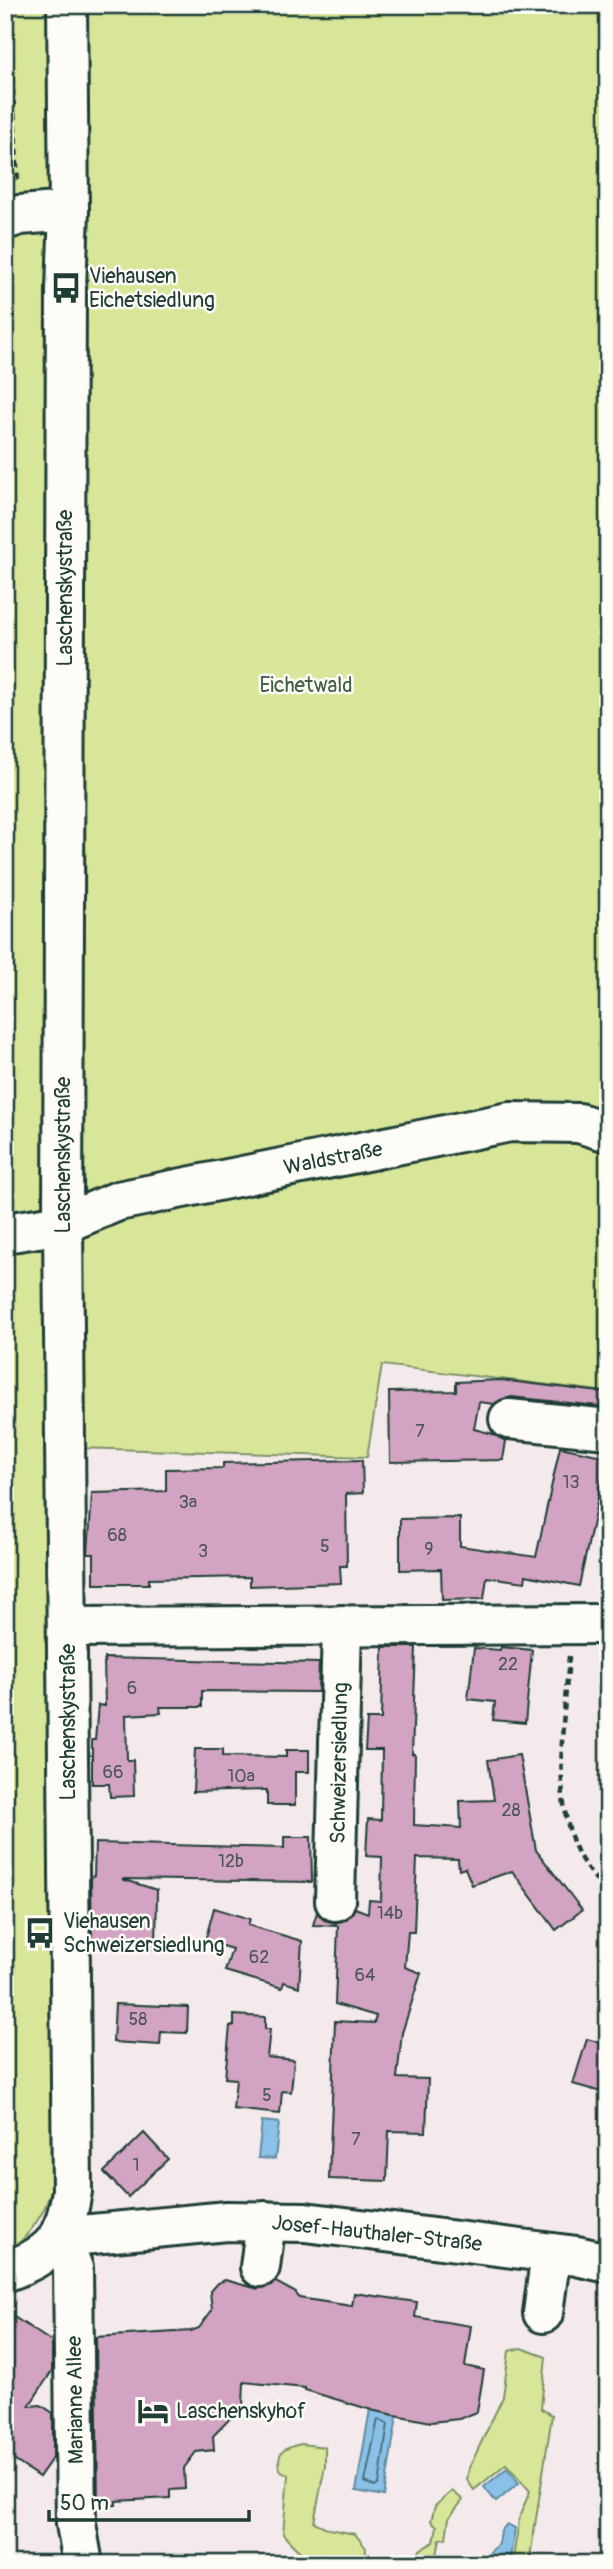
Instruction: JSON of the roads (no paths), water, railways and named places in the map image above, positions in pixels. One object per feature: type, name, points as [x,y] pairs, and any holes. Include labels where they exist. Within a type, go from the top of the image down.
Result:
[{"type":"street","name":"Laschenskystraße","points":[[61,2237],[72,2191],[63,1224],[65,316],[69,211],[67,5]]},
{"type":"street","points":[[13,217],[69,211]]},
{"type":"street","name":"Waldstraße","points":[[5,1233],[63,1224],[118,1201],[510,1122],[579,1123],[608,1132]]},
{"type":"street","points":[[509,1419],[608,1429]]},
{"type":"street","points":[[67,1627],[590,1624]]},
{"type":"street","name":"Schweizersiedlung","points":[[335,1901],[342,1625]]},
{"type":"street","name":"Josef-Hauthaler-Straße","points":[[61,2237],[227,2221],[305,2222],[551,2253],[608,2263]]},
{"type":"street","points":[[260,2267],[266,2221]]},
{"type":"street","points":[[5,2272],[47,2253],[61,2237]]},
{"type":"street","name":"Marianne Allee","points":[[61,2237],[73,2267],[76,2524],[83,2564]]},
{"type":"street","points":[[543,2314],[551,2253]]},
{"type":"water","points":[[262,2121],[279,2123],[275,2159],[258,2158]]},
{"type":"water","points":[[370,2409],[397,2416],[384,2496],[356,2491]]},
{"type":"water","points":[[507,2468],[519,2483],[496,2502],[484,2487]]},
{"type":"water","points":[[507,2524],[515,2528],[509,2564],[489,2564],[490,2552],[499,2544],[501,2531]]},
{"type":"place","name":"Viehausen Eichetsiedlung","points":[[66,288]]},
{"type":"place","name":"Viehausen Schweizersiedlung","points":[[40,1933]]},
{"type":"place","name":"Laschenskyhof","points":[[153,2411]]},
{"type":"park label","name":"Eichetwald","points":[[306,685]]}]
